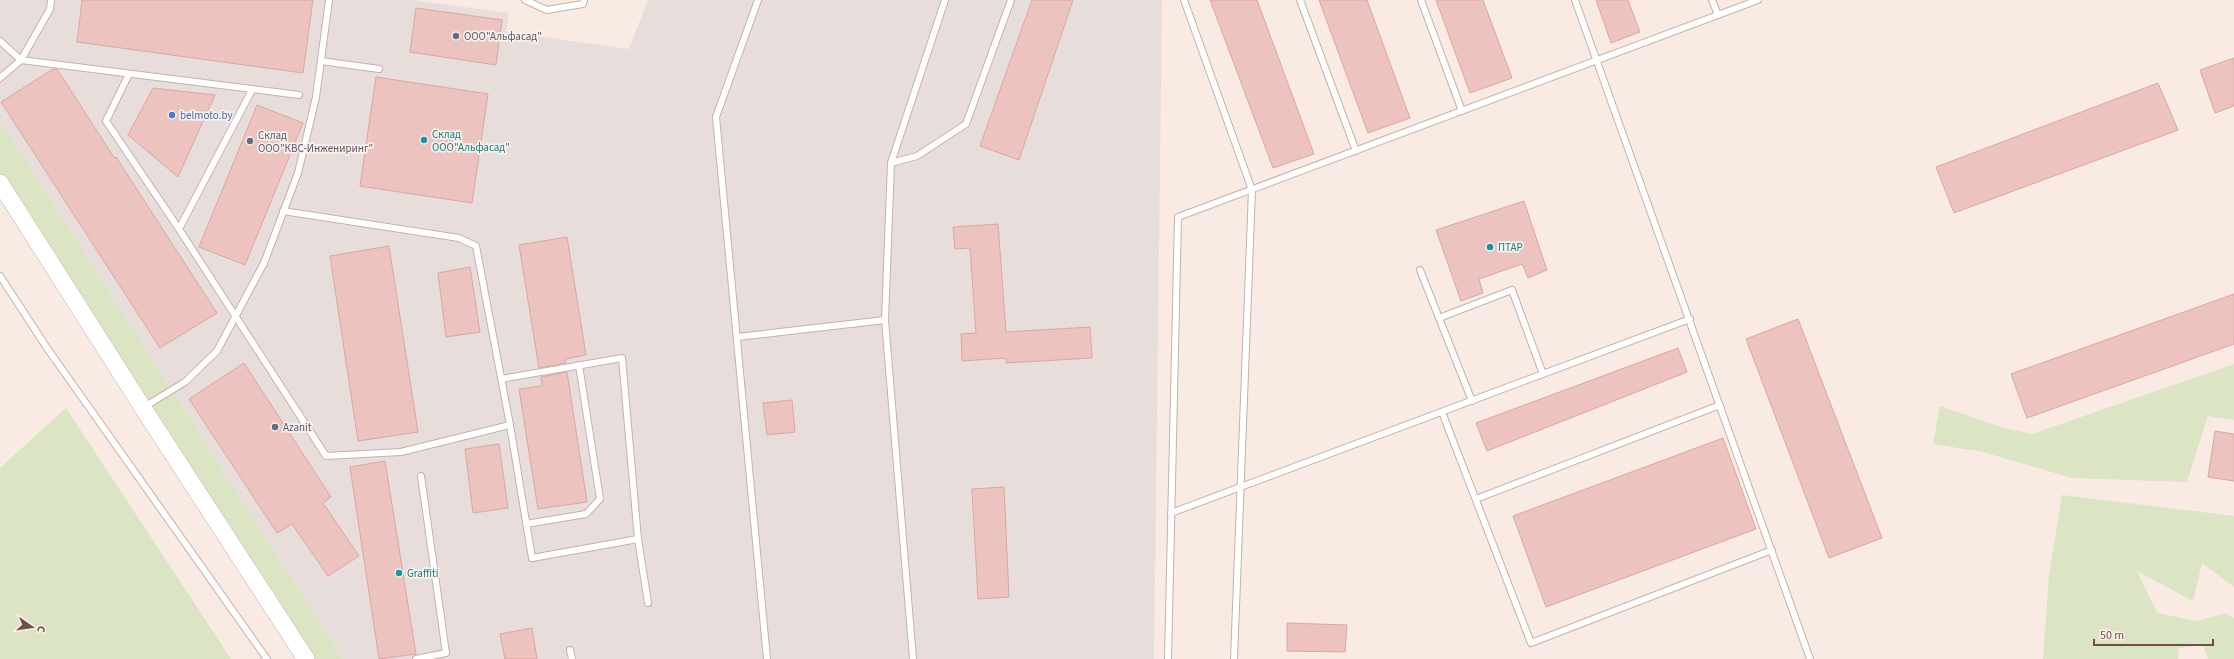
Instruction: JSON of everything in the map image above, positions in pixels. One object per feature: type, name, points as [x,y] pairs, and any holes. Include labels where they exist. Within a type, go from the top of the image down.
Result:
[{"type":"main road","points":[[0,183],[143,408],[306,659]]},
{"type":"lane","points":[[0,78],[21,60],[50,9],[51,0]]},
{"type":"lane","points":[[143,408],[185,382],[217,351],[264,263],[298,173],[316,97],[328,0]]},
{"type":"lane","points":[[525,0],[547,10],[583,4],[584,0]]},
{"type":"lane","points":[[758,0],[716,117],[767,659]]},
{"type":"lane","points":[[913,659],[885,320],[891,163],[945,0]]},
{"type":"lane","points":[[891,163],[918,156],[966,124],[1011,0]]},
{"type":"lane","points":[[1184,0],[1252,190],[1234,659]]},
{"type":"lane","points":[[1300,0],[1356,151]]},
{"type":"lane","points":[[1421,0],[1462,111]]},
{"type":"lane","points":[[1575,0],[1810,659]]},
{"type":"lane","points":[[1712,0],[1718,15]]},
{"type":"lane","points":[[1168,659],[1178,217],[1758,0]]},
{"type":"lane","points":[[0,41],[21,60],[252,90],[300,94]]},
{"type":"lane","points":[[321,60],[380,69]]},
{"type":"lane","points":[[129,74],[106,121],[326,456],[401,452],[510,425]]},
{"type":"lane","points":[[178,229],[252,90]]},
{"type":"lane","points":[[283,211],[459,238],[476,246],[510,425],[532,558],[638,539]]},
{"type":"lane","points":[[1420,270],[1472,401]]},
{"type":"lane","points":[[0,276],[47,348],[267,659]]},
{"type":"lane","points":[[1439,318],[1512,290],[1543,374]]},
{"type":"lane","points":[[1171,513],[1690,319]]},
{"type":"lane","points":[[737,337],[885,320]]},
{"type":"lane","points":[[501,378],[622,358],[638,539],[648,603]]},
{"type":"lane","points":[[526,524],[586,514],[600,499],[579,365]]},
{"type":"lane","points":[[1476,499],[1720,405]]},
{"type":"lane","points":[[1442,412],[1531,643],[1772,550]]},
{"type":"lane","points":[[416,659],[446,653],[421,476]]},
{"type":"lane","points":[[570,650],[572,659]]},
{"type":"shaded area","points":[[0,0],[411,0],[509,13],[506,32],[629,49],[648,0],[1162,0],[1154,659],[343,659],[0,120]]},
{"type":"green space","points":[[0,120],[343,659],[306,659],[0,183]]},
{"type":"green space","points":[[2234,364],[2234,420],[2208,416],[2187,482],[2072,478],[1983,452],[1933,444],[1940,406],[2004,428],[2032,434]]},
{"type":"green space","points":[[66,408],[231,659],[0,659],[0,468]]},
{"type":"green space","points":[[2062,495],[2234,516],[2234,587],[2202,563],[2193,601],[2137,571],[2157,613],[2197,621],[2225,613],[2234,618],[2234,659],[2208,659],[2203,645],[2179,648],[2178,659],[2043,659],[2049,575]]},
{"type":"building","points":[[82,0],[313,0],[303,73],[77,42]]},
{"type":"building","points":[[1032,0],[1073,0],[1019,160],[980,146]]},
{"type":"building","points":[[1210,0],[1257,0],[1314,154],[1273,168]]},
{"type":"building","points":[[1319,0],[1367,0],[1410,118],[1368,133]]},
{"type":"building","points":[[1436,0],[1483,0],[1512,78],[1470,93]]},
{"type":"building","points":[[1596,0],[1628,0],[1640,32],[1611,43]]},
{"type":"building","name":"ООО\"Альфасад\"","points":[[416,8],[502,20],[496,65],[410,52]]},
{"type":"building","points":[[2234,58],[2234,106],[2215,113],[2200,70]]},
{"type":"building","points":[[53,69],[57,69],[217,313],[160,348],[1,102]]},
{"type":"building","name":"Склад ООО\"Альфасад\"","points":[[376,77],[488,94],[472,203],[360,186]]},
{"type":"building","points":[[2158,83],[2178,130],[1954,213],[1936,167]]},
{"type":"building","name":"belmoto.by","points":[[153,88],[215,95],[178,177],[128,135]]},
{"type":"building","points":[[257,105],[303,123],[245,265],[199,247]]},
{"type":"building","name":"ПТАР","points":[[1524,201],[1547,270],[1528,278],[1522,264],[1479,279],[1483,293],[1461,301],[1436,230]]},
{"type":"building","points":[[998,224],[1006,332],[1090,327],[1092,358],[1006,363],[1006,358],[962,361],[961,334],[976,333],[970,248],[955,249],[953,227]]},
{"type":"building","points":[[567,237],[586,355],[565,359],[566,363],[539,368],[519,245]]},
{"type":"building","points":[[389,246],[418,432],[358,441],[330,256]]},
{"type":"building","points":[[470,267],[480,332],[446,337],[438,273]]},
{"type":"building","points":[[2234,294],[2234,344],[2027,418],[2011,374]]},
{"type":"building","points":[[1798,319],[1882,538],[1829,558],[1746,339]]},
{"type":"building","points":[[1678,348],[1687,372],[1487,451],[1476,423]]},
{"type":"building","points":[[244,363],[331,497],[323,503],[359,556],[328,576],[292,524],[277,533],[189,399]]},
{"type":"building","points":[[567,372],[587,502],[538,509],[519,389],[542,386],[541,377]]},
{"type":"building","points":[[792,400],[795,432],[767,435],[763,403]]},
{"type":"building","points":[[2215,431],[2234,434],[2234,481],[2208,477]]},
{"type":"building","points":[[1723,438],[1756,529],[1546,607],[1513,516]]},
{"type":"building","points":[[499,444],[508,508],[473,513],[465,449]]},
{"type":"building","points":[[385,461],[416,654],[379,659],[350,467]]},
{"type":"building","points":[[1004,487],[1009,597],[978,599],[972,489]]},
{"type":"building","points":[[1287,623],[1347,625],[1345,652],[1287,651]]},
{"type":"building","points":[[532,628],[537,659],[505,659],[500,634]]},
{"type":"place","name":"ООО\"Альфасад\"","points":[[456,36]]},
{"type":"place","name":"belmoto.by","points":[[172,115]]},
{"type":"place","name":"Склад ООО\"Альфасад\"","points":[[424,140]]},
{"type":"place","name":"Склад ООО\"КВС-Инжениринг\"","points":[[250,141]]},
{"type":"place","name":"ПТАР","points":[[1490,247]]},
{"type":"place","name":"Azanit","points":[[275,427]]},
{"type":"place","name":"Graffiti","points":[[399,573]]}]
